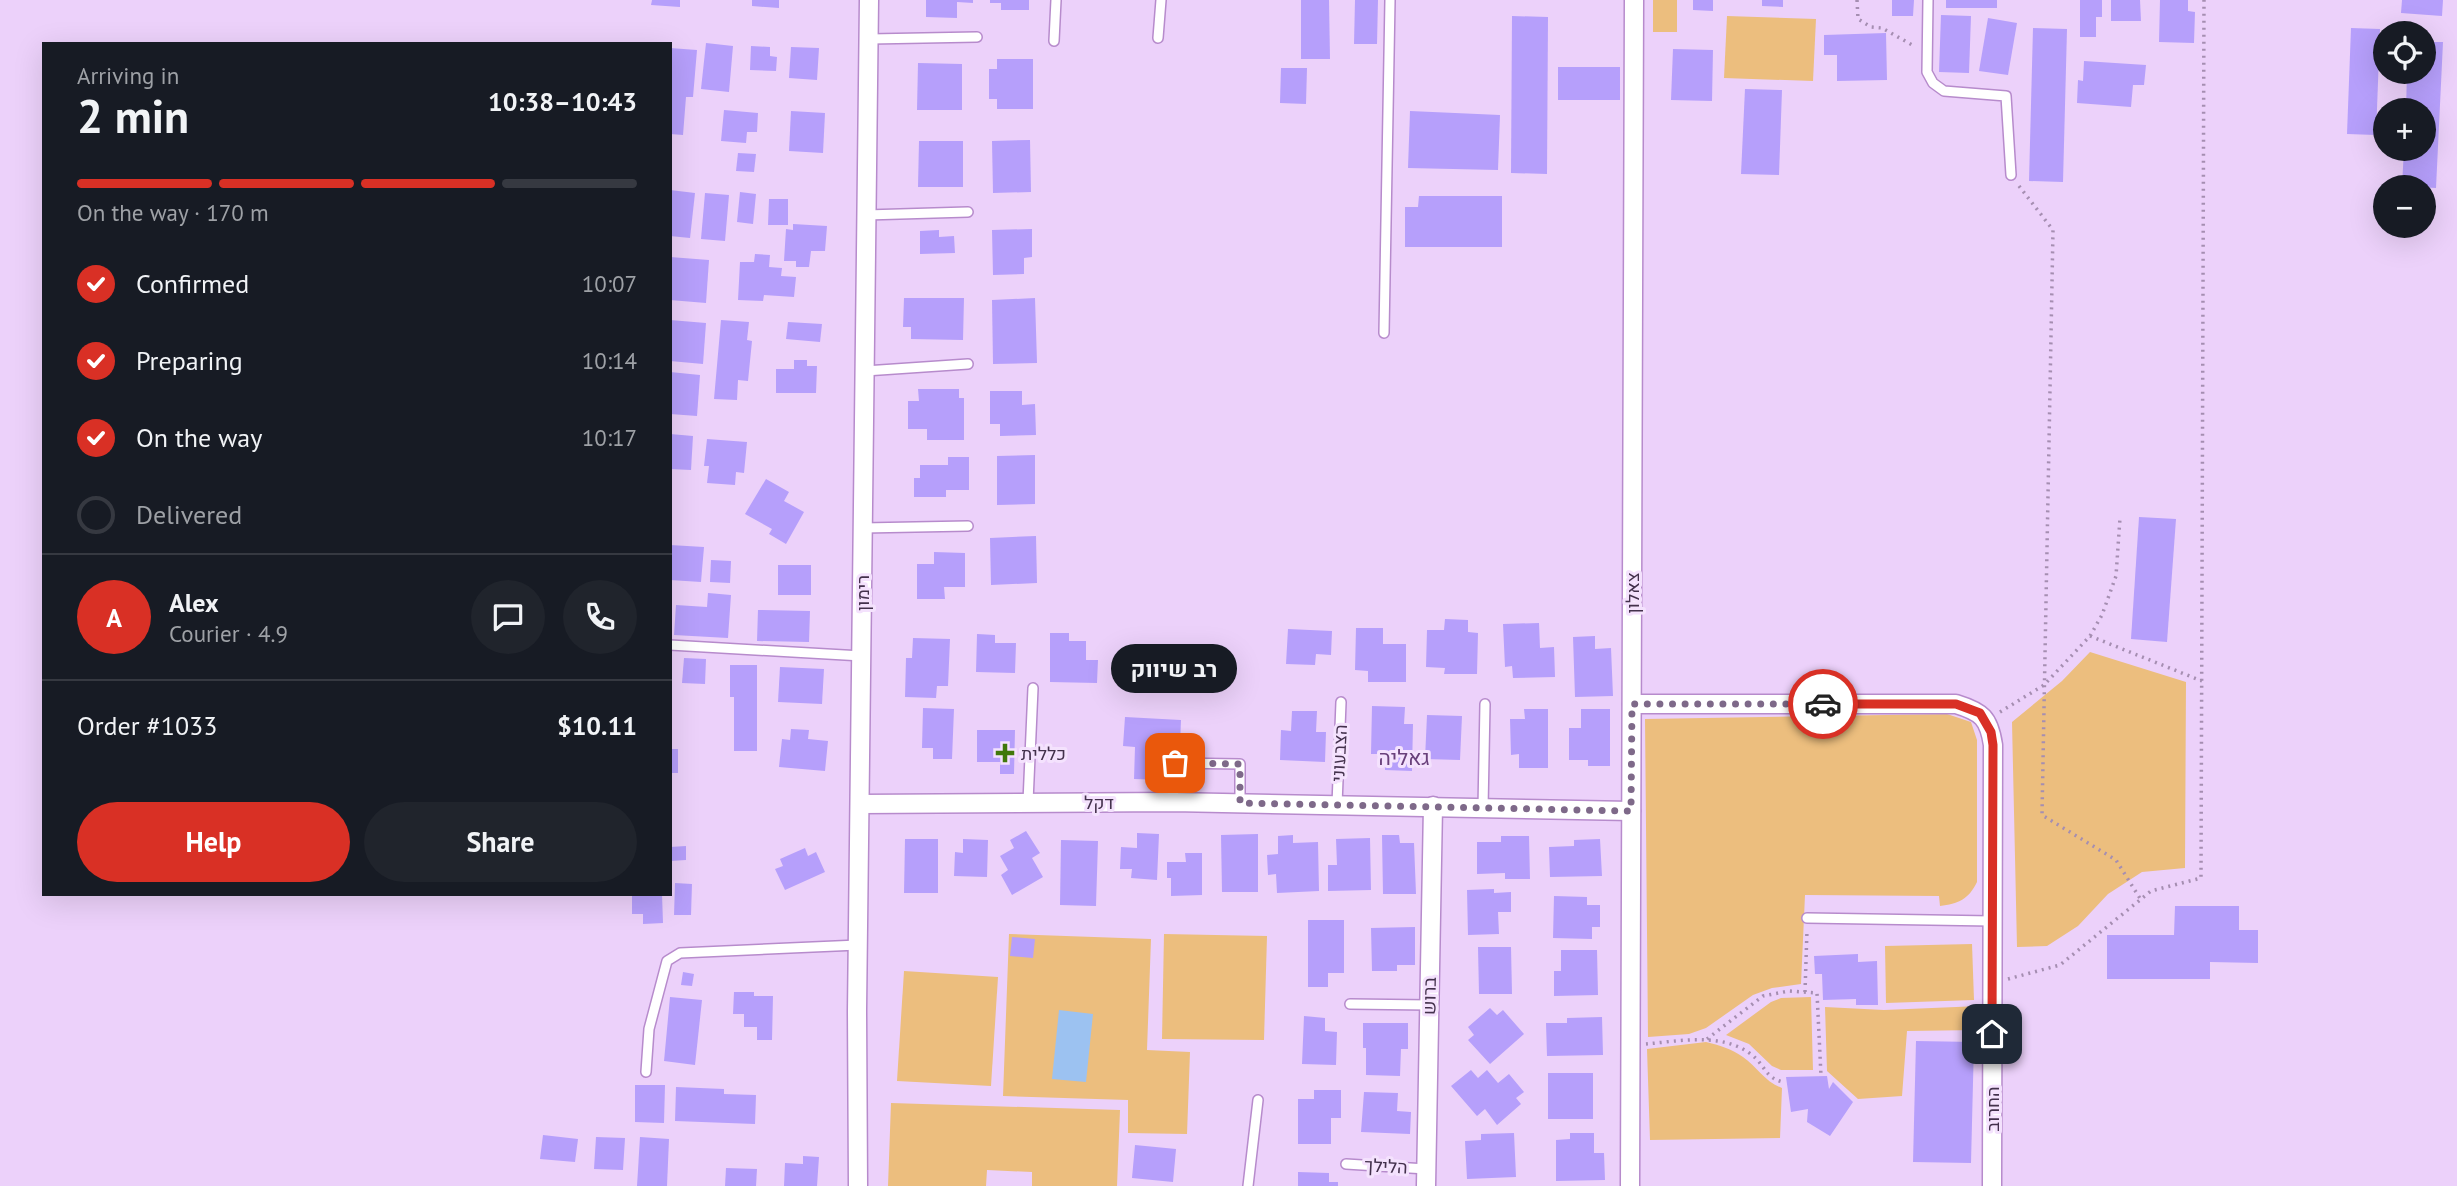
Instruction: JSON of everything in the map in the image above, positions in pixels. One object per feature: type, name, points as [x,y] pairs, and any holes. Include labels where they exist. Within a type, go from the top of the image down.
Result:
[{"type":"street","name":"רימון","points":[[858,1186],[869,0]]},
{"type":"street","name":"צאלון","points":[[1630,1186],[1634,0]]},
{"type":"street","points":[[1632,704],[1956,704],[1980,713],[1986,721]]},
{"type":"street","name":"החרוב","points":[[1986,721],[1993,745],[1992,1186]]},
{"type":"street","name":"דקל","points":[[861,804],[1173,802],[1631,811]]},
{"type":"street","name":"ברוש","points":[[1426,1177],[1433,806]]},
{"type":"lane","points":[[1054,41],[1055,0]]},
{"type":"lane","points":[[1158,38],[1161,0]]},
{"type":"lane","points":[[1384,334],[1390,0]]},
{"type":"lane","points":[[1928,0],[1927,72],[1933,83],[1944,91],[2006,96],[2011,174]]},
{"type":"lane","points":[[870,39],[977,37]]},
{"type":"lane","points":[[866,215],[968,212]]},
{"type":"lane","points":[[865,371],[968,364]]},
{"type":"lane","points":[[863,528],[968,526]]},
{"type":"lane","points":[[672,645],[862,656]]},
{"type":"lane","points":[[1028,802],[1032,688]]},
{"type":"lane","name":"הצבעוני","points":[[1337,805],[1341,702]]},
{"type":"lane","points":[[1483,807],[1485,704]]},
{"type":"lane","points":[[1173,802],[1175,763],[1240,764],[1240,803]]},
{"type":"lane","points":[[1807,918],[1993,921]]},
{"type":"lane","points":[[646,1072],[649,1029],[667,961],[680,953],[859,945]]},
{"type":"lane","points":[[1350,1004],[1429,1005]]},
{"type":"lane","points":[[1248,1186],[1258,1100]]},
{"type":"lane","name":"הלילך","points":[[1346,1164],[1426,1177]]},
{"type":"path","points":[[1857,0],[1858,19],[1928,52]]},
{"type":"path","points":[[1992,983],[2060,965],[2151,891],[2201,878],[2204,0]]},
{"type":"path","points":[[2011,174],[2053,230],[2042,815],[2116,860],[2141,900]]},
{"type":"path","points":[[1986,721],[2044,685],[2090,636],[2102,615],[2116,576],[2120,518]]},
{"type":"path","points":[[2090,636],[2202,681]]},
{"type":"path","points":[[1805,992],[1807,918]]},
{"type":"path","points":[[1707,1039],[1763,996],[1779,992],[1817,993],[1821,1076]]},
{"type":"path","points":[[1630,1046],[1707,1039],[1740,1048],[1753,1055],[1773,1080],[1783,1082]]},
{"type":"shaded area","points":[[1653,0],[1677,0],[1677,32],[1653,32]]},
{"type":"shaded area","points":[[1727,16],[1816,19],[1813,81],[1724,78]]},
{"type":"shaded area","points":[[2090,652],[2186,682],[2185,868],[2142,872],[2108,894],[2078,926],[2047,946],[2017,947],[2012,722],[2062,681]]},
{"type":"shaded area","points":[[1947,714],[1971,722],[1977,740],[1977,882],[1967,897],[1940,906],[1939,896],[1805,895],[1801,984],[1772,988],[1753,995],[1706,1028],[1689,1034],[1648,1037],[1645,719]]},
{"type":"shaded area","points":[[1009,934],[1151,939],[1147,1050],[1190,1052],[1187,1134],[1128,1133],[1128,1100],[1003,1096]]},
{"type":"shaded area","points":[[1164,934],[1267,936],[1264,1040],[1162,1039]]},
{"type":"shaded area","points":[[1972,944],[1974,1000],[1886,1003],[1885,946]]},
{"type":"shaded area","points":[[904,971],[998,977],[991,1086],[897,1081]]},
{"type":"shaded area","points":[[1811,997],[1813,1070],[1781,1070],[1772,1066],[1749,1044],[1726,1035],[1771,1002],[1781,998]]},
{"type":"shaded area","points":[[1980,1006],[1978,1030],[1907,1031],[1902,1096],[1858,1099],[1827,1071],[1825,1007],[1884,1010]]},
{"type":"shaded area","points":[[1706,1042],[1739,1054],[1771,1082],[1782,1088],[1780,1138],[1650,1140],[1647,1049]]},
{"type":"shaded area","points":[[891,1103],[1120,1110],[1117,1186],[1032,1186],[1032,1172],[987,1170],[986,1186],[888,1186]]},
{"type":"water","points":[[1059,1010],[1093,1014],[1086,1082],[1052,1079]]},
{"type":"building","points":[[652,0],[680,0],[680,7],[651,5]]},
{"type":"building","points":[[752,0],[779,0],[779,8],[752,6]]},
{"type":"building","points":[[926,0],[973,0],[973,3],[957,2],[957,18],[926,17]]},
{"type":"building","points":[[990,0],[1029,0],[1029,10],[1001,10],[1001,3],[990,3]]},
{"type":"building","points":[[1301,0],[1329,0],[1330,59],[1301,59]]},
{"type":"building","points":[[1355,0],[1378,0],[1377,44],[1354,44]]},
{"type":"building","points":[[1693,0],[1713,0],[1713,11],[1693,10]]},
{"type":"building","points":[[1762,0],[1783,0],[1783,7],[1762,6]]},
{"type":"building","points":[[1892,0],[1914,0],[1913,16],[1892,16]]},
{"type":"building","points":[[1946,0],[1997,0],[1997,8],[1946,8]]},
{"type":"building","points":[[2080,0],[2102,0],[2102,17],[2096,17],[2096,37],[2080,37]]},
{"type":"building","points":[[2111,0],[2140,0],[2141,21],[2111,21]]},
{"type":"building","points":[[2160,0],[2188,0],[2188,11],[2195,12],[2194,43],[2159,42]]},
{"type":"building","points":[[2402,0],[2443,0],[2442,16],[2401,13]]},
{"type":"building","points":[[1941,15],[1971,16],[1969,73],[1939,72]]},
{"type":"building","points":[[1512,16],[1548,17],[1547,174],[1511,173]]},
{"type":"building","points":[[1988,18],[2017,23],[2008,75],[1979,71]]},
{"type":"building","points":[[2033,28],[2067,29],[2063,182],[2029,181]]},
{"type":"building","points":[[2351,28],[2373,29],[2373,84],[2378,84],[2377,98],[2373,98],[2373,135],[2347,134]]},
{"type":"building","points":[[1886,33],[1887,80],[1837,81],[1837,55],[1824,55],[1824,35]]},
{"type":"building","points":[[2436,42],[2443,42],[2436,188],[2436,175],[2403,175],[2403,161],[2436,161],[2436,98],[2406,98],[2407,84],[2436,84]]},
{"type":"building","points":[[706,43],[733,46],[729,92],[701,89]]},
{"type":"building","points":[[751,46],[770,47],[770,56],[777,57],[776,71],[750,70]]},
{"type":"building","points":[[791,47],[819,48],[817,80],[789,78]]},
{"type":"building","points":[[672,48],[697,50],[693,97],[686,97],[683,135],[672,134]]},
{"type":"building","points":[[1673,49],[1713,50],[1712,101],[1671,100]]},
{"type":"building","points":[[997,59],[1033,59],[1033,109],[997,109],[997,99],[989,99],[989,69],[997,69]]},
{"type":"building","points":[[2084,61],[2146,65],[2144,85],[2133,85],[2131,107],[2077,103],[2078,80],[2083,81]]},
{"type":"building","points":[[918,63],[962,64],[962,110],[917,110]]},
{"type":"building","points":[[1558,67],[1620,67],[1620,100],[1558,100]]},
{"type":"building","points":[[1281,68],[1307,68],[1306,104],[1280,103]]},
{"type":"building","points":[[1745,89],[1782,90],[1779,175],[1741,174]]},
{"type":"building","points":[[724,110],[758,113],[757,132],[747,132],[746,143],[721,141]]},
{"type":"building","points":[[791,111],[825,113],[823,153],[789,151]]},
{"type":"building","points":[[1410,111],[1500,115],[1498,170],[1408,168]]},
{"type":"building","points":[[1030,140],[1031,192],[993,193],[992,141]]},
{"type":"building","points":[[919,141],[963,141],[963,187],[918,187]]},
{"type":"building","points":[[738,153],[756,154],[754,172],[736,171]]},
{"type":"building","points":[[672,190],[695,193],[690,238],[672,236]]},
{"type":"building","points":[[740,192],[756,194],[753,224],[737,222]]},
{"type":"building","points":[[705,193],[729,195],[725,241],[701,239]]},
{"type":"building","points":[[1419,196],[1502,196],[1502,247],[1405,247],[1405,207],[1418,207]]},
{"type":"building","points":[[769,199],[788,199],[788,225],[768,225]]},
{"type":"building","points":[[793,224],[827,226],[825,251],[811,251],[809,267],[796,267],[796,261],[784,261],[786,229],[793,230]]},
{"type":"building","points":[[1032,229],[1032,257],[1024,258],[1024,274],[993,275],[992,230]]},
{"type":"building","points":[[939,230],[939,237],[954,236],[955,253],[920,254],[920,231]]},
{"type":"building","points":[[755,254],[770,255],[769,267],[782,268],[781,276],[796,277],[794,297],[764,295],[763,301],[738,300],[740,262],[754,262]]},
{"type":"building","points":[[672,257],[709,260],[706,303],[672,300]]},
{"type":"building","points":[[904,298],[964,298],[963,340],[911,339],[911,327],[903,327]]},
{"type":"building","points":[[1035,298],[1037,363],[993,364],[992,300]]},
{"type":"building","points":[[672,320],[706,323],[703,364],[672,361]]},
{"type":"building","points":[[721,320],[749,322],[747,340],[752,341],[748,381],[738,380],[737,400],[714,399]]},
{"type":"building","points":[[788,322],[822,324],[820,342],[786,339]]},
{"type":"building","points":[[794,360],[807,360],[807,366],[817,366],[816,393],[776,393],[776,369],[794,369]]},
{"type":"building","points":[[672,372],[700,375],[697,416],[672,414]]},
{"type":"building","points":[[918,389],[959,389],[959,398],[964,398],[964,440],[927,440],[927,429],[908,429],[908,401],[919,401]]},
{"type":"building","points":[[990,391],[1022,391],[1022,405],[1035,404],[1036,435],[1000,436],[1000,424],[990,424]]},
{"type":"building","points":[[672,434],[693,436],[691,470],[672,469]]},
{"type":"building","points":[[707,439],[747,442],[744,473],[736,472],[735,485],[707,483],[709,466],[704,466]]},
{"type":"building","points":[[1035,455],[1035,504],[997,505],[997,456]]},
{"type":"building","points":[[948,457],[969,457],[969,490],[946,490],[946,497],[914,497],[914,478],[920,478],[920,465],[948,465]]},
{"type":"building","points":[[766,479],[789,492],[784,501],[804,512],[786,544],[769,534],[772,529],[745,514]]},
{"type":"building","points":[[2139,517],[2176,519],[2167,642],[2131,639]]},
{"type":"building","points":[[1036,536],[1037,583],[991,585],[990,538]]},
{"type":"building","points":[[672,545],[704,547],[701,582],[672,580]]},
{"type":"building","points":[[934,552],[965,553],[965,587],[944,587],[945,599],[917,599],[917,564],[934,564]]},
{"type":"building","points":[[711,560],[731,561],[730,583],[710,582]]},
{"type":"building","points":[[778,565],[811,565],[811,595],[778,595]]},
{"type":"building","points":[[708,593],[731,595],[728,638],[674,635],[676,605],[707,607]]},
{"type":"building","points":[[758,610],[810,611],[809,642],[757,641]]},
{"type":"building","points":[[1445,619],[1468,620],[1468,632],[1478,633],[1477,674],[1444,674],[1445,668],[1426,667],[1427,630],[1444,630]]},
{"type":"building","points":[[1539,623],[1540,648],[1554,647],[1555,677],[1513,678],[1512,666],[1505,667],[1503,624]]},
{"type":"building","points":[[1356,628],[1383,628],[1383,644],[1406,644],[1406,682],[1368,682],[1368,671],[1355,670]]},
{"type":"building","points":[[1288,629],[1332,631],[1331,655],[1316,654],[1315,665],[1286,664]]},
{"type":"building","points":[[1050,633],[1069,633],[1069,641],[1086,641],[1086,660],[1098,660],[1097,683],[1050,682]]},
{"type":"building","points":[[977,634],[995,635],[995,643],[1016,643],[1015,673],[976,672]]},
{"type":"building","points":[[1595,636],[1595,649],[1611,648],[1613,696],[1575,697],[1573,637]]},
{"type":"building","points":[[913,638],[950,639],[948,686],[937,686],[936,698],[905,697],[906,658],[912,658]]},
{"type":"building","points":[[684,658],[706,659],[705,684],[682,683]]},
{"type":"building","points":[[730,665],[757,665],[757,751],[734,751],[734,697],[730,697]]},
{"type":"building","points":[[780,667],[824,669],[822,704],[778,702]]},
{"type":"building","points":[[1372,706],[1405,707],[1404,724],[1413,724],[1412,771],[1385,770],[1385,754],[1371,754]]},
{"type":"building","points":[[923,708],[954,709],[952,759],[933,759],[933,748],[922,748]]},
{"type":"building","points":[[1524,709],[1548,709],[1548,768],[1519,768],[1519,754],[1511,755],[1510,719],[1525,719]]},
{"type":"building","points":[[1581,709],[1610,709],[1610,766],[1588,766],[1588,760],[1569,760],[1569,728],[1581,728]]},
{"type":"building","points":[[1292,711],[1317,711],[1316,732],[1326,732],[1325,762],[1280,760],[1281,730],[1291,731]]},
{"type":"building","points":[[1427,715],[1462,716],[1460,760],[1425,759]]},
{"type":"building","points":[[1125,717],[1181,720],[1180,745],[1164,744],[1162,780],[1134,779],[1135,747],[1123,746]]},
{"type":"building","points":[[791,729],[809,730],[808,739],[828,741],[825,771],[779,767],[782,739],[790,740]]},
{"type":"building","points":[[977,730],[1015,730],[1014,774],[1000,774],[1000,762],[977,762]]},
{"type":"building","points":[[672,749],[678,749],[678,773],[672,773]]},
{"type":"building","points":[[1026,831],[1040,853],[1032,858],[1043,877],[1012,895],[1001,875],[1008,870],[1000,856],[1014,848],[1010,840]]},
{"type":"building","points":[[1137,833],[1159,834],[1157,880],[1131,878],[1132,869],[1120,869],[1121,847],[1137,848]]},
{"type":"building","points":[[1258,834],[1258,892],[1222,892],[1221,835]]},
{"type":"building","points":[[1293,835],[1293,843],[1318,842],[1319,891],[1277,893],[1276,874],[1268,875],[1267,855],[1278,854],[1278,836]]},
{"type":"building","points":[[1382,835],[1399,835],[1400,843],[1414,843],[1416,894],[1383,894]]},
{"type":"building","points":[[1501,836],[1529,836],[1530,879],[1505,879],[1505,873],[1477,874],[1477,842],[1501,842]]},
{"type":"building","points":[[1370,838],[1371,890],[1328,891],[1328,865],[1337,865],[1336,839]]},
{"type":"building","points":[[905,839],[938,839],[938,893],[904,893]]},
{"type":"building","points":[[963,839],[988,840],[987,877],[954,876],[955,852],[963,853]]},
{"type":"building","points":[[1600,839],[1602,876],[1550,877],[1549,847],[1574,846],[1574,840]]},
{"type":"building","points":[[1061,840],[1098,841],[1096,906],[1060,905]]},
{"type":"building","points":[[686,846],[686,860],[672,861],[672,847]]},
{"type":"building","points":[[805,848],[808,856],[816,852],[825,872],[785,890],[775,869],[783,866],[780,859]]},
{"type":"building","points":[[1185,853],[1202,853],[1202,895],[1171,896],[1171,878],[1167,878],[1167,862],[1186,862]]},
{"type":"building","points":[[675,883],[692,884],[691,915],[674,915]]},
{"type":"building","points":[[1494,889],[1494,893],[1511,892],[1511,912],[1498,912],[1499,934],[1468,935],[1467,890]]},
{"type":"building","points":[[632,896],[662,896],[663,923],[643,924],[643,914],[632,914]]},
{"type":"building","points":[[1554,896],[1587,897],[1587,905],[1600,905],[1600,927],[1592,927],[1592,939],[1553,938]]},
{"type":"building","points":[[2175,906],[2239,906],[2239,930],[2258,930],[2258,963],[2210,962],[2210,979],[2107,979],[2107,935],[2174,935]]},
{"type":"building","points":[[1308,920],[1344,920],[1344,973],[1328,973],[1328,987],[1308,987]]},
{"type":"building","points":[[1415,927],[1415,965],[1397,965],[1397,971],[1372,971],[1371,928]]},
{"type":"building","points":[[1012,937],[1035,939],[1033,958],[1010,956]]},
{"type":"building","points":[[1478,947],[1511,947],[1512,994],[1479,994]]},
{"type":"building","points":[[1561,950],[1597,950],[1598,995],[1554,996],[1554,971],[1561,971]]},
{"type":"building","points":[[1858,954],[1858,962],[1877,961],[1878,1005],[1856,1005],[1856,999],[1823,1000],[1822,974],[1815,974],[1814,956]]},
{"type":"building","points":[[683,972],[694,974],[692,986],[681,985]]},
{"type":"building","points":[[734,992],[773,996],[772,1040],[757,1040],[757,1027],[744,1027],[744,1014],[733,1014]]},
{"type":"building","points":[[670,997],[702,1000],[695,1065],[664,1061]]},
{"type":"building","points":[[1490,1008],[1497,1015],[1503,1010],[1524,1034],[1490,1064],[1468,1040],[1474,1035],[1468,1027]]},
{"type":"building","points":[[1304,1016],[1325,1018],[1325,1031],[1337,1032],[1336,1065],[1302,1064]]},
{"type":"building","points":[[1602,1017],[1603,1055],[1547,1056],[1546,1023],[1567,1023],[1567,1018]]},
{"type":"building","points":[[1363,1023],[1408,1023],[1408,1049],[1401,1049],[1400,1076],[1366,1075]]},
{"type":"building","points":[[1916,1041],[1974,1042],[1971,1163],[1913,1162]]},
{"type":"building","points":[[1471,1070],[1478,1078],[1487,1070],[1498,1083],[1509,1074],[1524,1092],[1516,1098],[1521,1104],[1497,1125],[1485,1109],[1477,1116],[1451,1086]]},
{"type":"building","points":[[1548,1073],[1593,1073],[1593,1119],[1548,1119]]},
{"type":"building","points":[[1827,1076],[1829,1089],[1833,1082],[1853,1102],[1830,1136],[1807,1122],[1808,1109],[1791,1112],[1786,1077]]},
{"type":"building","points":[[635,1085],[665,1085],[664,1123],[635,1122]]},
{"type":"building","points":[[676,1087],[724,1089],[724,1094],[756,1095],[755,1124],[675,1121]]},
{"type":"building","points":[[1314,1090],[1341,1090],[1341,1118],[1331,1118],[1331,1144],[1298,1144],[1298,1099],[1314,1099]]},
{"type":"building","points":[[1364,1092],[1398,1093],[1397,1111],[1411,1112],[1410,1134],[1361,1132]]},
{"type":"building","points":[[1514,1133],[1516,1177],[1467,1179],[1465,1141],[1481,1140],[1481,1134]]},
{"type":"building","points":[[1570,1133],[1594,1133],[1594,1153],[1604,1153],[1605,1180],[1556,1181],[1556,1140],[1570,1139]]},
{"type":"building","points":[[543,1135],[578,1139],[575,1162],[540,1159]]},
{"type":"building","points":[[596,1137],[625,1138],[623,1170],[594,1169]]},
{"type":"building","points":[[640,1137],[669,1139],[667,1186],[637,1186]]},
{"type":"building","points":[[1135,1145],[1176,1149],[1173,1182],[1132,1178]]},
{"type":"building","points":[[803,1156],[819,1157],[817,1186],[784,1186],[785,1163],[803,1164]]},
{"type":"building","points":[[726,1168],[757,1169],[756,1186],[725,1186]]},
{"type":"building","points":[[1298,1172],[1329,1173],[1329,1182],[1338,1182],[1338,1186],[1298,1186]]},
{"type":"way so far","points":[[1175,763],[1240,764],[1240,803],[1631,811],[1632,704],[1823,704]]},
{"type":"place","name":"כללית","points":[[1005,753]]},
{"type":"place","name":"רב שיווק","points":[[1175,763]]},
{"type":"district","name":"גאליה","points":[[1404,757]]},
{"type":"route","points":[[1823,704],[1956,704],[1980,713],[1986,721],[1993,745],[1992,1034]]}]
